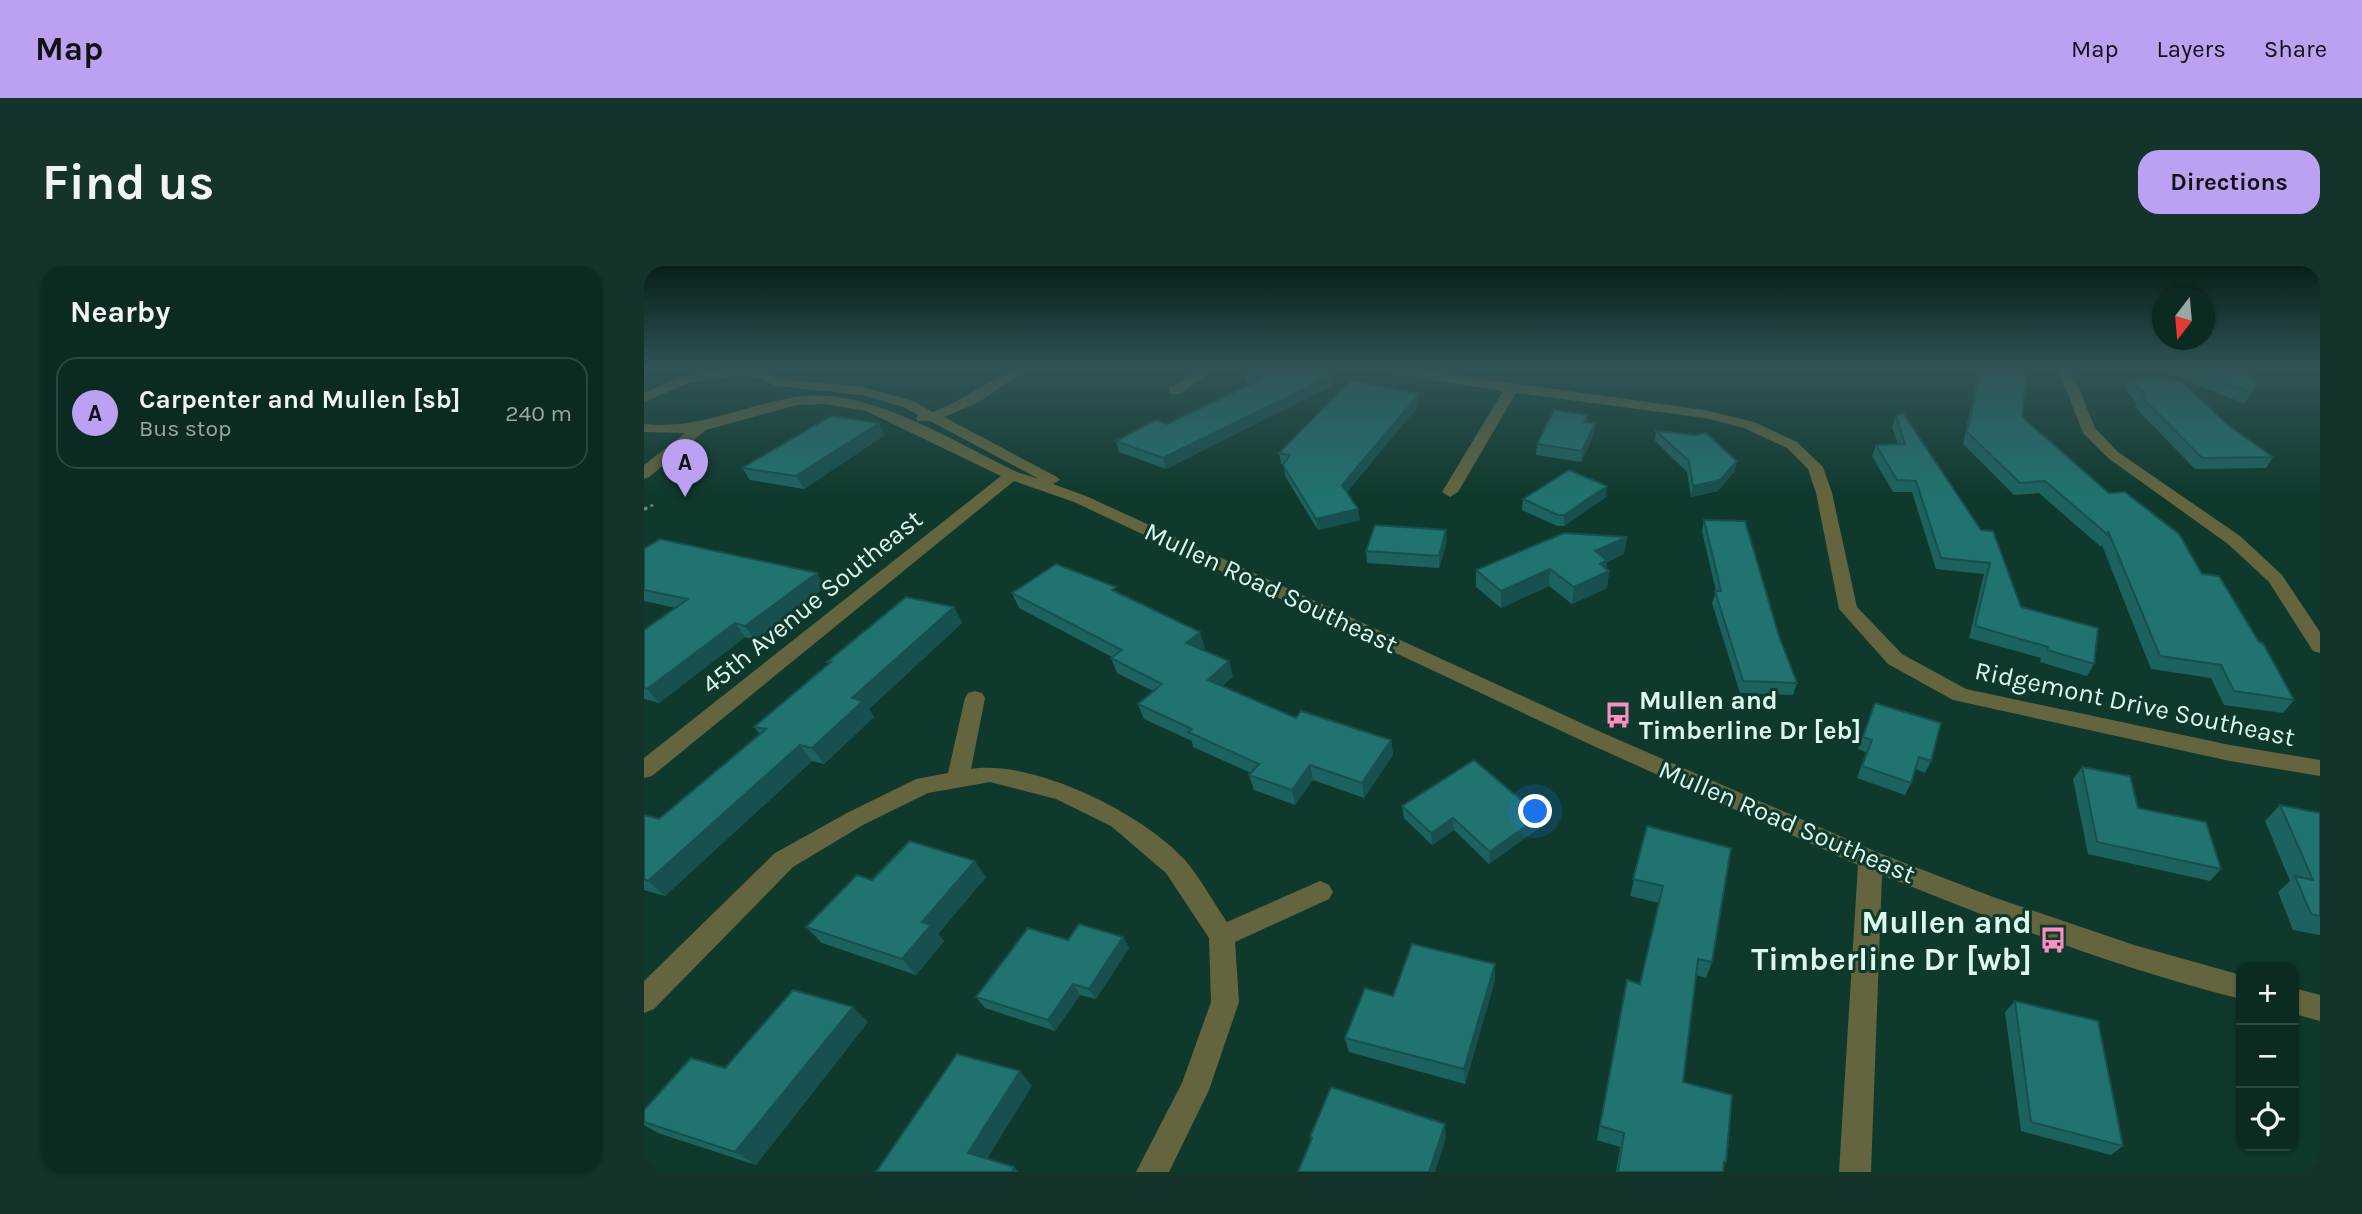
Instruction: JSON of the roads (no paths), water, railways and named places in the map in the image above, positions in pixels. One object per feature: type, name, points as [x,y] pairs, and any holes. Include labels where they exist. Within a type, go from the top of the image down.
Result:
[{"type":"street","points":[[644,428],[670,430],[707,425],[747,411]]},
{"type":"street","name":"Mullen Road Southeast","points":[[742,414],[754,411]]},
{"type":"street","name":"Mullen Road Southeast","points":[[879,411],[1012,475],[1080,499],[1619,748],[1870,860],[1987,906],[2134,957],[2236,986]]},
{"type":"street","points":[[889,411],[920,418],[934,417],[946,411]]},
{"type":"street","name":"Mullen Road Southeast","points":[[923,411],[1041,472],[1080,499]]},
{"type":"street","points":[[1450,492],[1498,411]]},
{"type":"street","name":"Ridgemont Drive Southeast","points":[[1685,411],[1749,425],[1793,445],[1815,467],[1824,493],[1848,609],[1895,659],[1960,695],[2230,753],[2320,768]]},
{"type":"street","points":[[2081,411],[2088,430],[2113,454],[2234,540],[2276,579],[2320,647]]},
{"type":"street","points":[[644,474],[682,441],[707,425]]},
{"type":"street","points":[[644,428],[651,442],[644,474]]},
{"type":"street","name":"45th Avenue Southeast","points":[[644,770],[1012,475]]},
{"type":"street","points":[[957,780],[975,698]]},
{"type":"street","points":[[644,1000],[784,860],[855,819],[924,785],[990,774],[1062,792],[1119,820],[1175,866],[1222,936],[1225,1002],[1194,1090],[1152,1172]]},
{"type":"street","points":[[1855,1172],[1870,860]]},
{"type":"street","points":[[1222,936],[1320,892]]},
{"type":"street","points":[[2299,1002],[2320,1008]]},
{"type":"place","name":"Carpenter and Mullen [sb]","points":[[685,497]]},
{"type":"place","name":"Mullen and Timberline Dr [eb]","points":[[1618,715]]},
{"type":"place","name":"Mullen and Timberline Dr [wb]","points":[[2053,940]]}]
